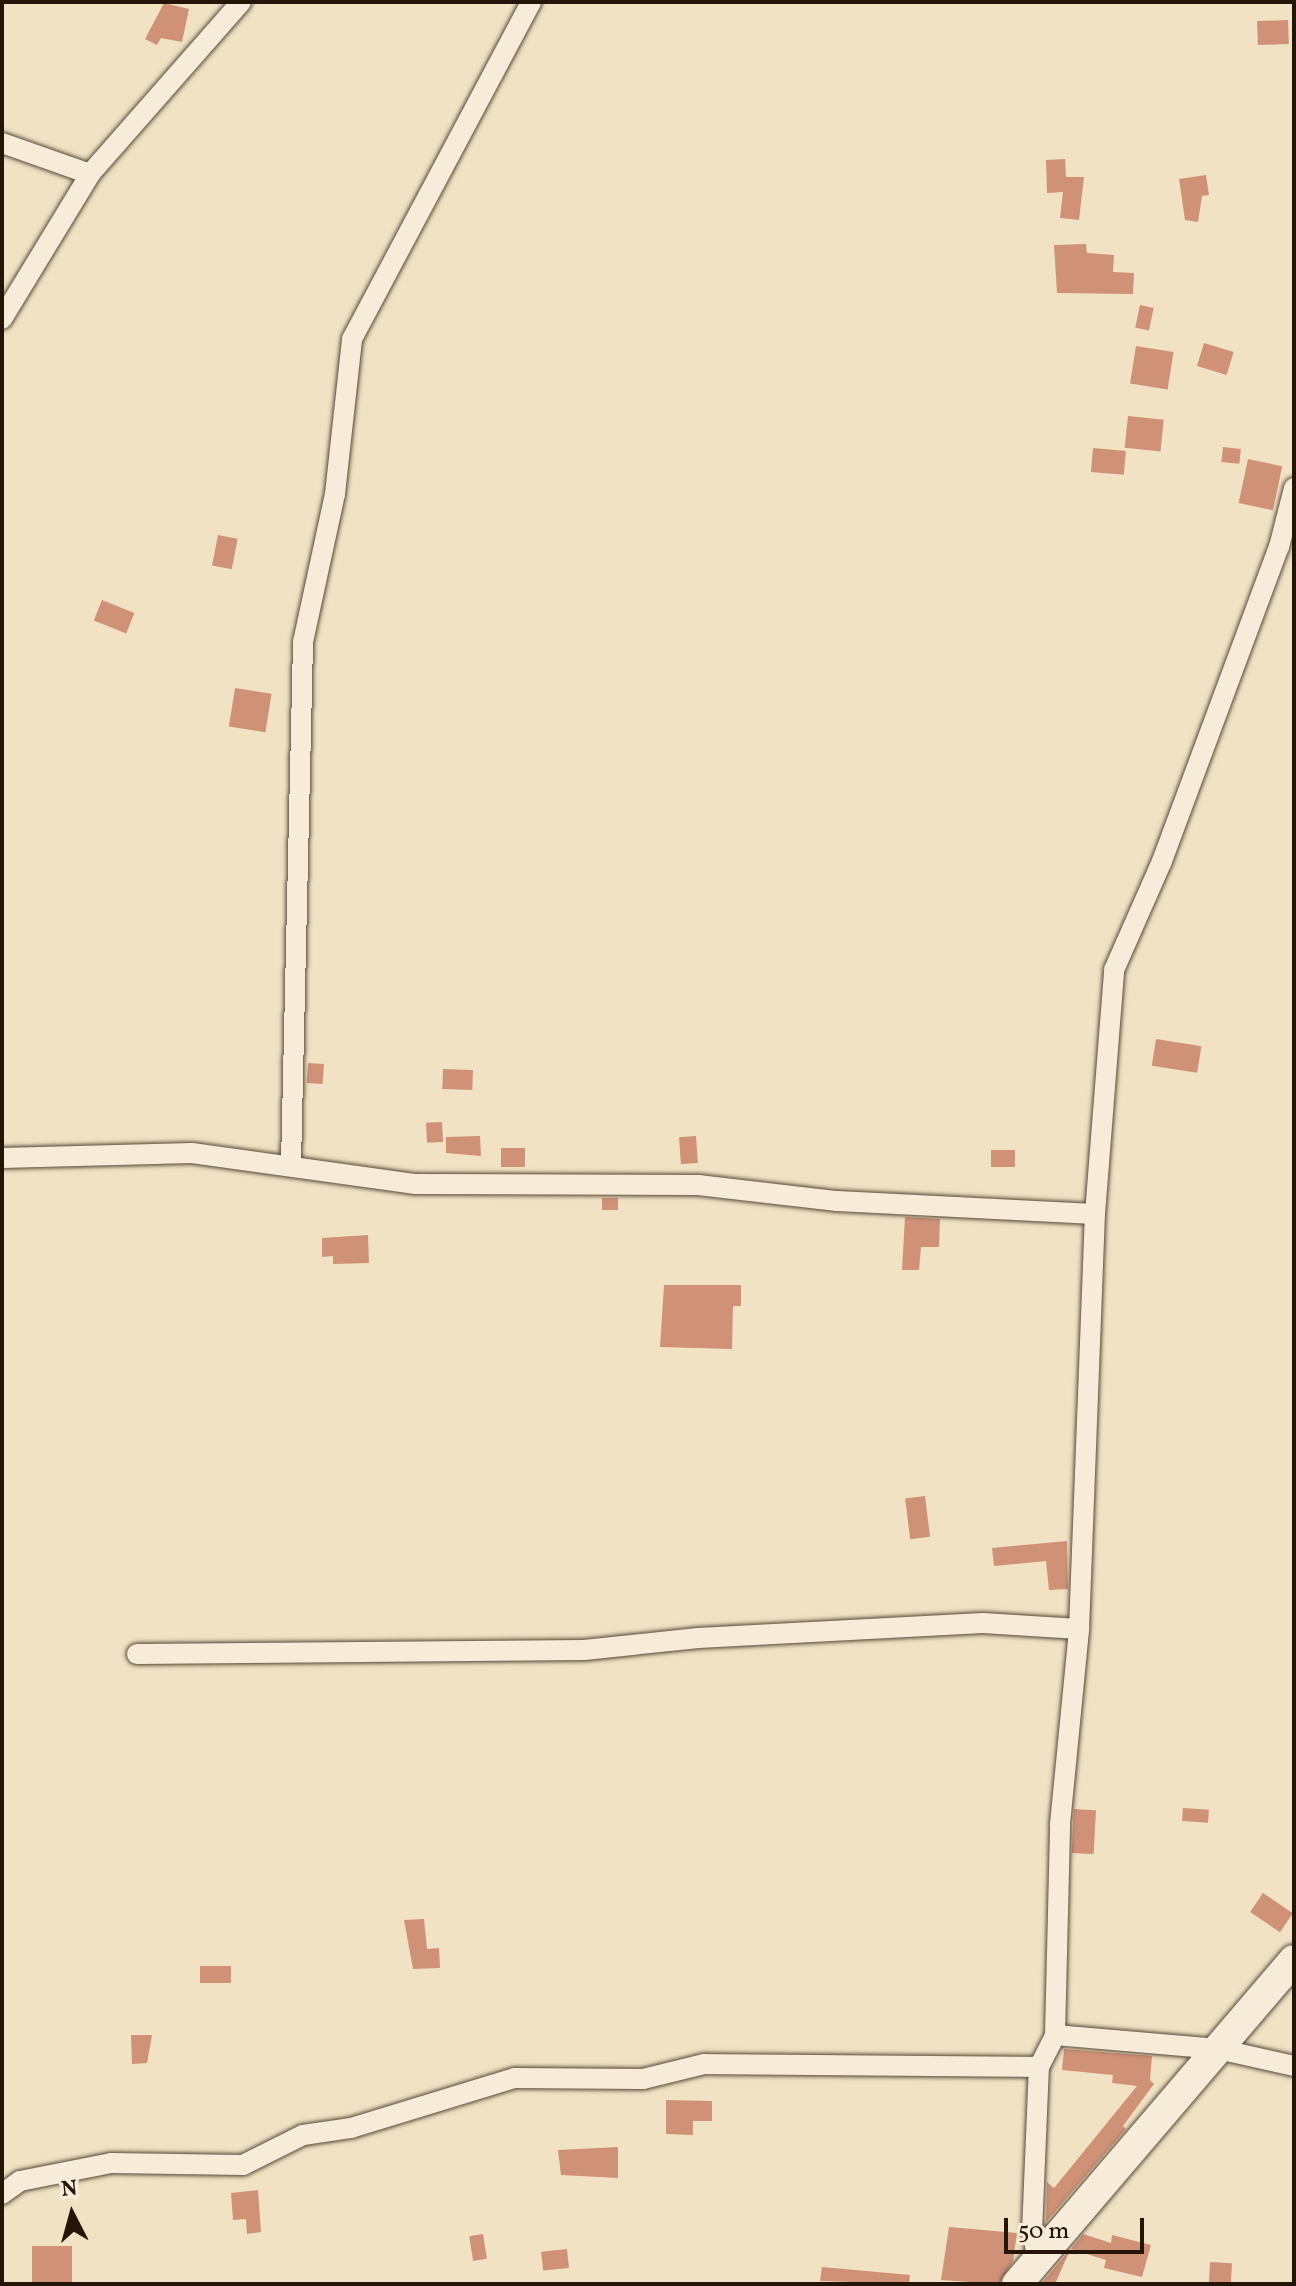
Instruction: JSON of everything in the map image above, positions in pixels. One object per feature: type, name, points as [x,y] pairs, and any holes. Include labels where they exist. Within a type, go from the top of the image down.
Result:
[{"type":"main road","points":[[1017,2284],[1294,1960]]},
{"type":"street","points":[[2,319],[90,174],[241,2]]},
{"type":"street","points":[[291,1164],[303,642],[335,494],[352,339],[531,2]]},
{"type":"street","points":[[2,143],[90,174]]},
{"type":"street","points":[[1038,2260],[1032,2232],[1039,2067],[1055,2035],[1060,1824],[1079,1629],[1095,1214],[1114,970],[1162,861],[1274,562],[1294,488]]},
{"type":"street","points":[[2,1158],[192,1153],[291,1164],[416,1184],[698,1185],[837,1201],[1095,1214]]},
{"type":"street","points":[[137,1654],[584,1650],[698,1638],[983,1623],[1079,1629]]},
{"type":"street","points":[[1055,2035],[1218,2049],[1294,2066]]},
{"type":"street","points":[[2,2194],[20,2181],[111,2163],[243,2165],[303,2135],[351,2128],[515,2078],[643,2079],[704,2064],[1039,2067]]},
{"type":"building","points":[[164,3],[189,9],[182,42],[161,38],[157,45],[145,39]]},
{"type":"building","points":[[1288,20],[1289,44],[1258,45],[1257,21]]},
{"type":"building","points":[[1065,159],[1066,177],[1084,177],[1079,220],[1060,218],[1063,192],[1047,193],[1046,160]]},
{"type":"building","points":[[1206,175],[1209,195],[1202,196],[1198,222],[1185,220],[1179,179]]},
{"type":"building","points":[[1086,244],[1087,253],[1114,255],[1113,272],[1134,273],[1133,294],[1057,293],[1054,245]]},
{"type":"building","points":[[1140,305],[1154,308],[1149,330],[1135,327]]},
{"type":"building","points":[[1204,343],[1234,352],[1227,375],[1197,366]]},
{"type":"building","points":[[1136,346],[1174,352],[1168,389],[1130,384]]},
{"type":"building","points":[[1128,416],[1164,420],[1160,452],[1125,448]]},
{"type":"building","points":[[1223,447],[1241,449],[1239,464],[1221,462]]},
{"type":"building","points":[[1093,448],[1126,451],[1124,475],[1091,472]]},
{"type":"building","points":[[1248,459],[1282,466],[1273,510],[1239,503]]},
{"type":"building","points":[[218,535],[238,539],[232,569],[212,565]]},
{"type":"building","points":[[102,600],[134,613],[126,634],[94,620]]},
{"type":"building","points":[[235,688],[272,694],[265,732],[229,727]]},
{"type":"building","points":[[1156,1039],[1201,1046],[1197,1073],[1152,1066]]},
{"type":"building","points":[[308,1063],[324,1064],[323,1084],[307,1083]]},
{"type":"building","points":[[443,1069],[473,1070],[472,1090],[442,1089]]},
{"type":"building","points":[[442,1122],[443,1142],[427,1143],[426,1123]]},
{"type":"building","points":[[480,1136],[481,1156],[446,1153],[446,1137]]},
{"type":"building","points":[[696,1136],[698,1163],[681,1164],[679,1137]]},
{"type":"building","points":[[501,1148],[525,1148],[525,1167],[501,1167]]},
{"type":"building","points":[[991,1150],[1015,1150],[1015,1167],[991,1167]]},
{"type":"building","points":[[602,1198],[618,1198],[618,1210],[602,1210]]},
{"type":"building","points":[[905,1217],[940,1219],[939,1247],[921,1247],[919,1270],[902,1270]]},
{"type":"building","points":[[368,1235],[369,1263],[333,1264],[333,1256],[322,1257],[322,1238]]},
{"type":"building","points":[[664,1285],[741,1285],[741,1306],[733,1306],[732,1349],[660,1347]]},
{"type":"building","points":[[925,1496],[930,1537],[910,1539],[905,1498]]},
{"type":"building","points":[[1067,1541],[1068,1589],[1049,1590],[1046,1561],[994,1566],[992,1548]]},
{"type":"building","points":[[1183,1808],[1209,1810],[1208,1823],[1182,1821]]},
{"type":"building","points":[[1074,1809],[1096,1810],[1094,1854],[1072,1853]]},
{"type":"building","points":[[1263,1893],[1293,1913],[1280,1932],[1250,1912]]},
{"type":"building","points":[[424,1919],[427,1949],[439,1948],[440,1968],[413,1969],[404,1920]]},
{"type":"building","points":[[200,1966],[231,1966],[231,1983],[200,1983]]},
{"type":"building","points":[[131,2035],[152,2035],[147,2063],[132,2064]]},
{"type":"building","points":[[1064,2049],[1152,2056],[1150,2080],[1154,2084],[1123,2126],[1126,2129],[1046,2222],[1047,2182],[1054,2188],[1137,2086],[1112,2083],[1113,2075],[1062,2070]]},
{"type":"building","points":[[666,2100],[712,2101],[712,2121],[693,2121],[693,2135],[666,2134]]},
{"type":"building","points":[[618,2147],[618,2178],[561,2175],[558,2150]]},
{"type":"building","points":[[258,2190],[261,2232],[247,2234],[246,2219],[233,2220],[231,2193]]},
{"type":"building","points":[[949,2227],[1017,2233],[1013,2261],[999,2284],[941,2280]]},
{"type":"building","points":[[483,2234],[487,2259],[473,2261],[469,2236]]},
{"type":"building","points":[[1083,2234],[1111,2243],[1112,2235],[1151,2245],[1142,2277],[1104,2268],[1106,2260],[1071,2249]]},
{"type":"building","points":[[32,2246],[72,2246],[72,2284],[32,2284]]},
{"type":"building","points":[[567,2249],[569,2268],[543,2271],[541,2252]]},
{"type":"building","points":[[1070,2250],[1055,2284],[1041,2284]]},
{"type":"building","points":[[1210,2262],[1232,2263],[1231,2284],[1209,2284]]},
{"type":"building","points":[[822,2267],[910,2275],[909,2284],[820,2281]]}]
